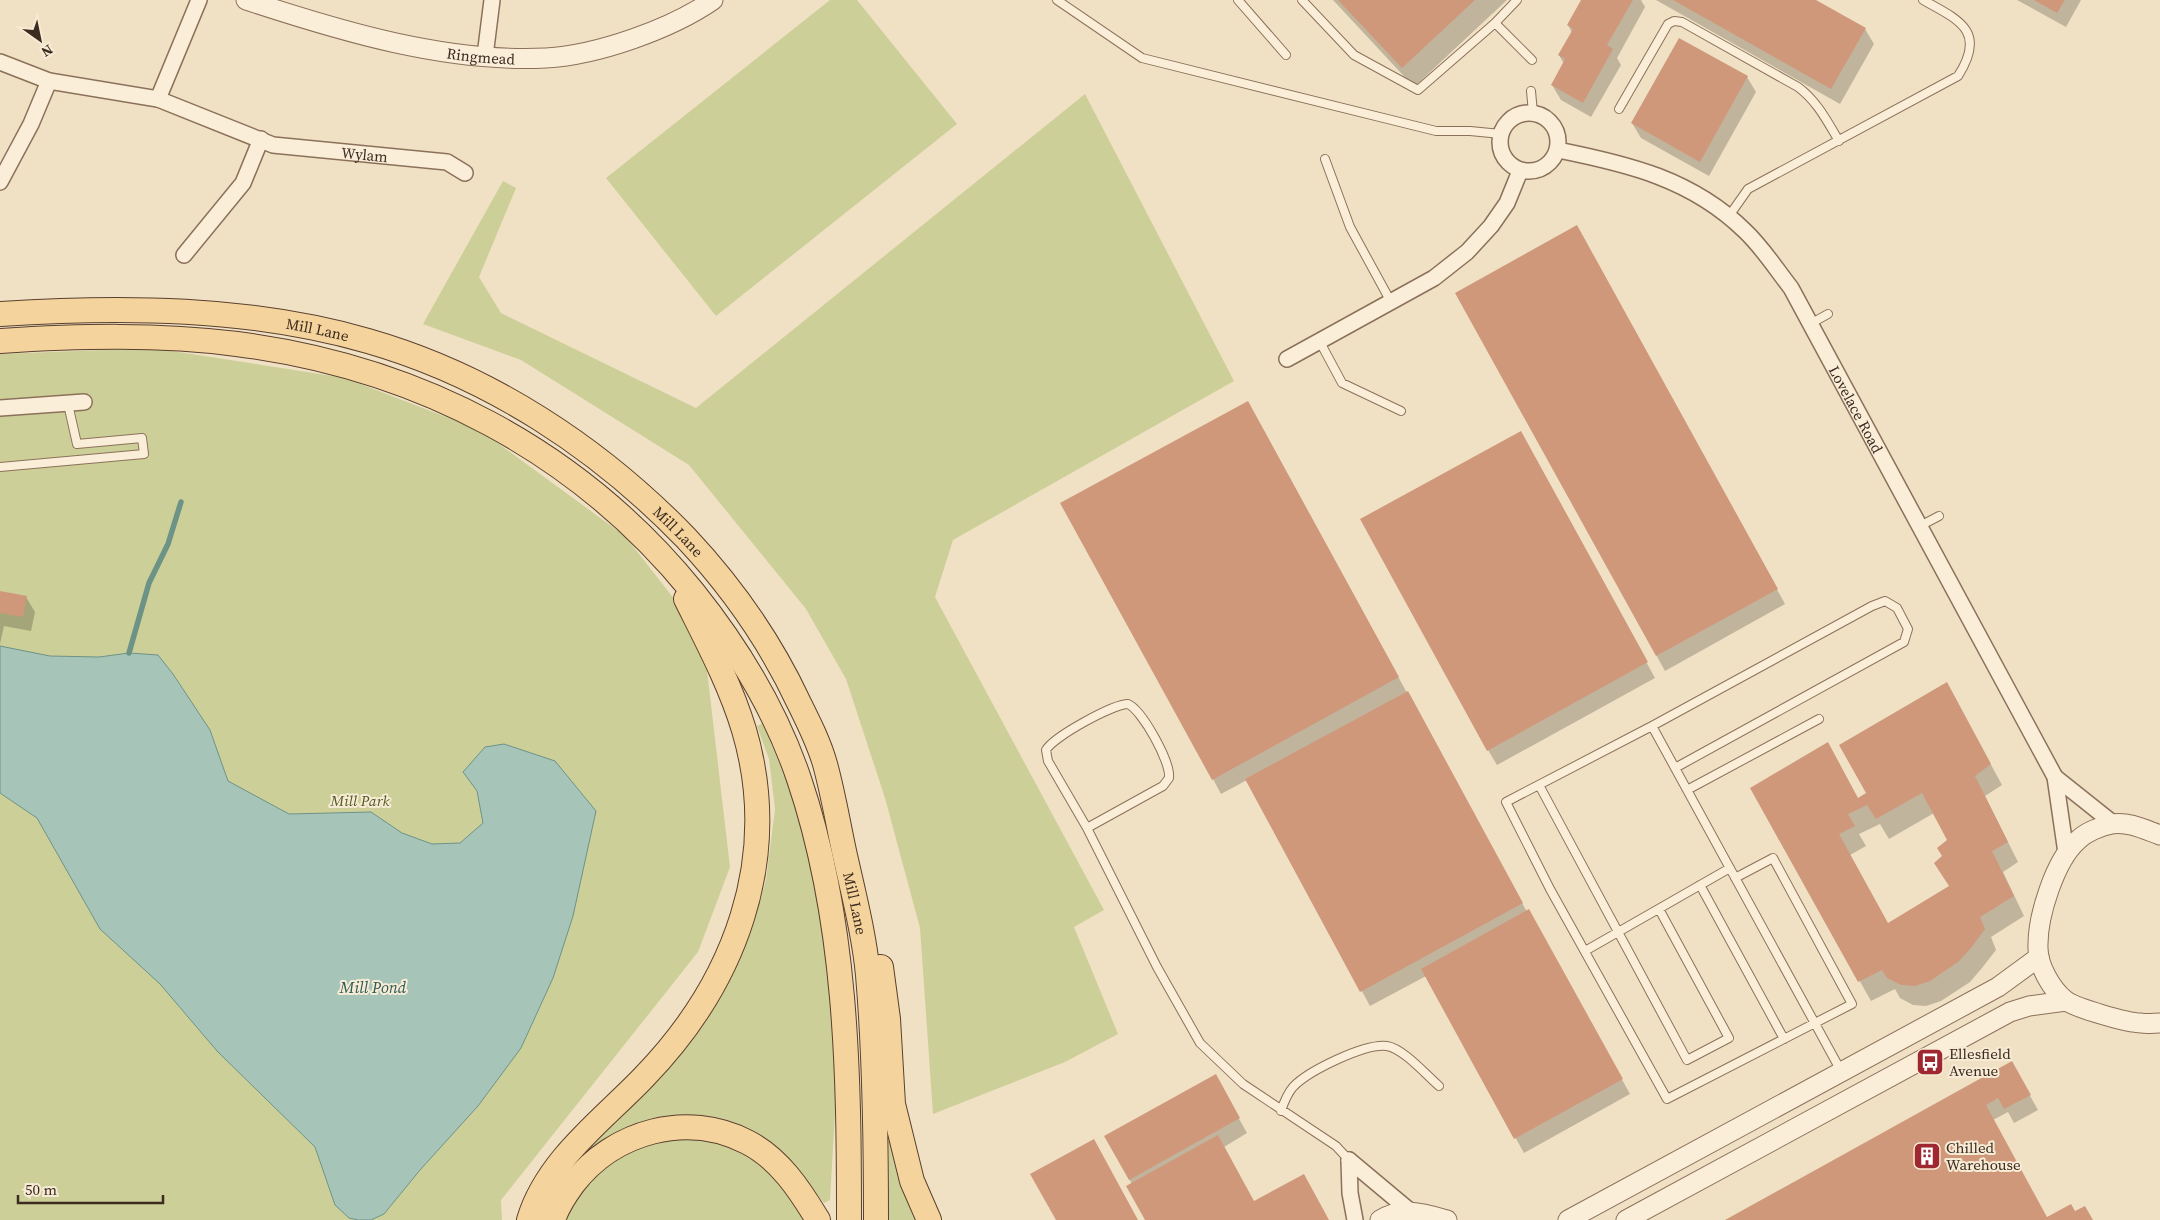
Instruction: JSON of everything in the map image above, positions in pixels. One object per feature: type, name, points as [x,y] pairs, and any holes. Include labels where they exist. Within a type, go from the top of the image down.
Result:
[{"type":"main road","name":"Mill Lane","points":[[0,314],[53,310],[181,311],[280,322],[323,330],[384,346],[444,369],[502,396],[574,441],[634,488],[666,518],[730,587],[753,618],[791,686],[811,728],[825,764],[861,929],[868,975],[876,1220]]},
{"type":"main road","name":"Mill Lane","points":[[0,341],[48,338],[182,339],[238,344],[354,367],[444,399],[509,433],[602,499],[665,558],[717,622],[754,682],[784,742],[807,805],[837,941],[846,1049],[849,1220]]},
{"type":"main road","points":[[529,1220],[539,1196],[566,1156],[654,1066],[687,1025],[727,956],[746,910],[752,886],[756,860],[757,831],[754,780],[748,745],[715,657],[665,558]]},
{"type":"main road","points":[[825,764],[853,833],[879,954],[888,1019],[893,1104],[912,1181],[930,1220]]},
{"type":"main road","points":[[553,1220],[561,1201],[576,1181],[606,1152],[635,1136],[652,1130],[682,1128],[718,1131],[748,1142],[760,1150],[774,1161],[796,1185],[818,1220]]},
{"type":"street","points":[[158,99],[198,0]]},
{"type":"street","name":"Ringmead","points":[[246,0],[302,18],[389,41],[485,56],[547,58],[590,50],[663,28],[713,0]]},
{"type":"street","points":[[485,56],[492,0]]},
{"type":"street","name":"Wylam","points":[[0,62],[49,81],[158,99],[273,145],[447,162],[465,173]]},
{"type":"street","points":[[0,182],[30,124],[49,81]]},
{"type":"street","points":[[1533,113],[1548,120],[1554,126],[1559,142],[1558,150],[1547,166],[1530,172],[1520,171],[1508,163],[1503,156],[1500,142],[1501,134],[1510,120],[1516,116],[1533,113]]},
{"type":"street","points":[[184,255],[243,183],[261,139]]},
{"type":"street","name":"Lovelace Road","points":[[1558,150],[1649,171],[1684,188],[1729,216],[1766,255],[1791,288],[2055,777],[2066,853]]},
{"type":"street","points":[[1287,359],[1434,278],[1467,252],[1492,226],[1507,203],[1520,171]]},
{"type":"street","points":[[0,408],[84,402]]},
{"type":"street","name":"Lovelace Road","points":[[2055,777],[2114,824]]},
{"type":"street","points":[[2160,835],[2128,825],[2114,824],[2079,838],[2066,853],[2051,885],[2039,930],[2039,957],[2050,981],[2066,1001],[2077,1007],[2139,1024],[2160,1023]]},
{"type":"street","points":[[1568,1220],[1998,987],[2039,957]]},
{"type":"street","points":[[1626,1220],[2010,1012],[2029,1006],[2066,1001]]},
{"type":"street","points":[[1349,1160],[1410,1211]]},
{"type":"street","points":[[1349,1160],[1350,1193],[1356,1220]]},
{"type":"street","points":[[1380,1220],[1410,1211],[1447,1220]]},
{"type":"lane","points":[[1057,0],[1142,58],[1436,131],[1470,131],[1501,134]]},
{"type":"lane","points":[[1238,0],[1286,55]]},
{"type":"lane","points":[[1302,0],[1354,55],[1418,90],[1495,23],[1517,0]]},
{"type":"lane","points":[[1729,216],[1748,189],[1958,76],[1968,60],[1970,38],[1960,21],[1922,0]]},
{"type":"lane","points":[[1620,109],[1668,24],[1674,21],[1682,22],[1809,95],[1824,114],[1839,141]]},
{"type":"lane","points":[[1495,23],[1532,60]]},
{"type":"lane","points":[[1531,91],[1533,113]]},
{"type":"lane","points":[[1325,159],[1350,226],[1391,302]]},
{"type":"lane","points":[[1810,324],[1828,314]]},
{"type":"lane","points":[[1320,342],[1342,383],[1401,411]]},
{"type":"lane","points":[[0,467],[144,454],[142,438],[77,444],[68,404]]},
{"type":"lane","points":[[1920,526],[1938,516]]},
{"type":"lane","points":[[1675,768],[1904,642],[1908,630],[1897,608],[1885,601],[1872,606],[1652,726],[1506,802],[1585,951],[1667,1099],[1852,1004],[1773,858],[1735,878]]},
{"type":"lane","points":[[1087,828],[1163,786],[1169,778],[1168,766],[1140,712],[1128,704],[1116,707],[1054,740],[1046,750],[1048,761],[1087,828],[1157,968],[1200,1043],[1244,1084],[1281,1111],[1325,1138],[1336,1146],[1349,1160]]},
{"type":"lane","points":[[1687,790],[1819,719]]},
{"type":"lane","points":[[1652,726],[1841,1071]]},
{"type":"lane","points":[[1539,785],[1687,1060],[1729,1038],[1658,909]]},
{"type":"lane","points":[[1585,951],[1730,868]]},
{"type":"lane","points":[[1700,885],[1784,1039]]},
{"type":"lane","points":[[1281,1111],[1288,1094],[1295,1085],[1345,1055],[1368,1048],[1388,1046],[1401,1052],[1439,1086]]},
{"type":"green space","points":[[830,0],[857,0],[957,124],[716,316],[606,178]]},
{"type":"green space","points":[[1085,94],[1234,381],[953,540],[935,597],[1104,910],[1074,927],[1118,1034],[1065,1062],[933,1114],[920,928],[885,798],[846,679],[806,609],[689,465],[521,360],[423,324],[503,181],[516,188],[479,277],[501,313],[696,408]]},
{"type":"green space","name":"Mill Park","points":[[153,348],[345,378],[480,430],[625,536],[703,636],[730,867],[698,952],[501,1200],[502,1220],[0,1220],[0,354]]},
{"type":"green space","points":[[763,723],[793,797],[806,842],[825,938],[837,1078],[830,1200],[824,1203],[800,1172],[784,1157],[676,1120],[539,1212],[559,1175],[707,1017],[740,959],[753,926],[766,880],[775,809],[769,759],[757,726]]},
{"type":"green space","points":[[888,1119],[923,1220],[889,1220]]},
{"type":"green space","points":[[676,1138],[688,1138],[725,1145],[759,1160],[769,1168],[785,1187],[809,1220],[560,1220],[581,1189],[608,1164],[639,1147]]},
{"type":"water","name":"Mill Pond","points":[[0,646],[50,656],[99,657],[129,653],[158,655],[173,674],[210,730],[228,781],[289,814],[371,812],[402,833],[432,844],[460,843],[483,823],[477,791],[463,772],[485,747],[504,744],[555,761],[596,811],[573,916],[553,978],[521,1048],[478,1106],[420,1170],[384,1214],[371,1220],[358,1220],[349,1218],[335,1205],[315,1147],[217,1051],[160,984],[100,929],[37,818],[0,793]]},
{"type":"building","points":[[1338,0],[1475,0],[1402,68]]},
{"type":"building","points":[[1581,0],[1633,0],[1607,45],[1613,49],[1583,103],[1551,85],[1565,59],[1558,55],[1573,29],[1567,25]]},
{"type":"building","points":[[1673,0],[1816,0],[1866,28],[1831,89]]},
{"type":"building","points":[[2034,0],[2065,0],[2057,13]]},
{"type":"building","points":[[1679,38],[1748,76],[1700,162],[1631,123]]},
{"type":"building","points":[[1577,225],[1778,589],[1656,656],[1455,293]]},
{"type":"building","points":[[1248,401],[1399,677],[1212,780],[1060,503]]},
{"type":"building","points":[[1521,431],[1648,662],[1487,751],[1360,519]]},
{"type":"building","points":[[0,591],[27,596],[23,617],[0,613]]},
{"type":"building","points":[[1947,682],[1991,764],[1975,776],[2008,842],[1992,851],[2014,896],[1980,917],[1985,929],[1971,948],[1958,962],[1930,981],[1915,986],[1901,985],[1887,978],[1882,970],[1858,982],[1750,788],[1828,742],[1858,798],[1866,793],[1839,745]],"holes":[[[1922,793],[1947,840],[1937,848],[1942,856],[1934,863],[1949,886],[1888,923],[1839,834],[1855,826],[1848,814],[1867,805],[1876,819]]]},
{"type":"building","points":[[1408,691],[1523,903],[1360,992],[1245,779]]},
{"type":"building","points":[[1529,909],[1623,1079],[1514,1139],[1421,969]]},
{"type":"building","name":"Chilled Warehouse","points":[[2012,1061],[2031,1095],[2004,1109],[1998,1098],[1986,1105],[2047,1217],[2071,1204],[2075,1211],[2085,1206],[2093,1220],[1725,1220]]},
{"type":"building","points":[[1216,1074],[1240,1118],[1129,1180],[1104,1136]]},
{"type":"building","points":[[1218,1135],[1254,1201],[1304,1174],[1329,1220],[1145,1220],[1126,1186]]},
{"type":"building","points":[[1094,1139],[1138,1220],[1056,1220],[1030,1174]]},
{"type":"waterway","points":[[129,653],[149,583],[168,544],[181,502]]},
{"type":"place","name":"Ellesfield Avenue","points":[[1930,1062]]},
{"type":"place","name":"Chilled Warehouse","points":[[1927,1156]]}]
